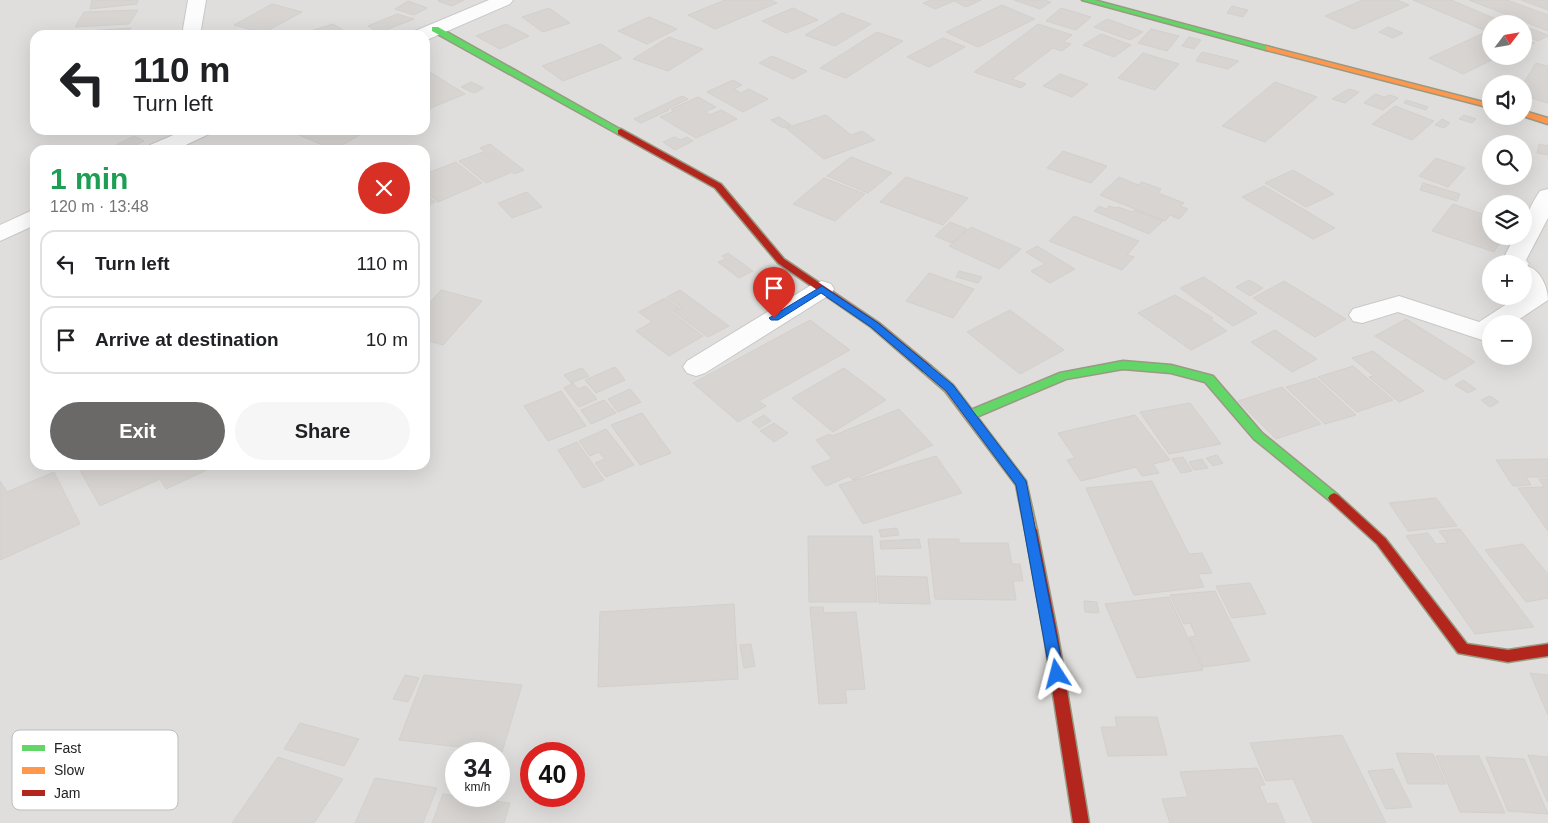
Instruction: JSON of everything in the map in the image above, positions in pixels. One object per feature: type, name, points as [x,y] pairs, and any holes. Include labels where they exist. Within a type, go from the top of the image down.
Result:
[{"type":"street","points":[[191,30],[197,0]]},
{"type":"street","points":[[430,32],[504,0]]},
{"type":"street","points":[[1086,0],[1482,104]]},
{"type":"street","points":[[430,33],[718,186],[782,261],[874,325],[950,388],[1022,484],[1051,636],[1081,823]]},
{"type":"street","points":[[1532,116],[1548,121]]},
{"type":"street","points":[[167,141],[186,135]]},
{"type":"street","points":[[1517,255],[1548,196]]},
{"type":"street","points":[[0,234],[30,219]]},
{"type":"street","points":[[1513,315],[1542,300],[1532,284]]},
{"type":"street","points":[[696,367],[822,289]]},
{"type":"street","points":[[1362,315],[1399,304],[1482,332]]},
{"type":"street","points":[[970,415],[1064,376],[1123,365],[1171,369],[1209,379],[1258,436],[1314,480],[1381,540],[1463,649],[1508,656],[1548,650]]},
{"type":"shaded area","points":[[0,0],[1548,0],[1548,823],[0,823]]},
{"type":"building","points":[[92,0],[138,0],[137,4],[90,9]]},
{"type":"building","points":[[464,0],[452,6],[438,1]]},
{"type":"building","points":[[725,0],[771,0],[777,3],[715,29],[688,15]]},
{"type":"building","points":[[931,0],[981,0],[966,7],[954,1],[935,9],[923,3]]},
{"type":"building","points":[[1014,0],[1044,0],[1051,2],[1040,9]]},
{"type":"building","points":[[1363,0],[1397,0],[1409,5],[1354,29],[1325,16]]},
{"type":"building","points":[[1413,0],[1451,0],[1487,15],[1482,15],[1482,29]]},
{"type":"building","points":[[1469,0],[1507,0],[1548,15],[1548,31],[1532,25],[1532,15],[1507,15]]},
{"type":"building","points":[[1521,0],[1548,0],[1548,10]]},
{"type":"building","points":[[408,1],[427,8],[414,15],[395,9]]},
{"type":"building","points":[[272,4],[302,12],[269,30],[252,30],[234,25]]},
{"type":"building","points":[[1002,5],[1035,19],[978,47],[946,32]]},
{"type":"building","points":[[1232,6],[1248,10],[1243,17],[1227,13]]},
{"type":"building","points":[[549,8],[570,23],[543,32],[522,17]]},
{"type":"building","points":[[793,8],[818,20],[786,33],[762,21]]},
{"type":"building","points":[[1061,8],[1091,17],[1076,30],[1046,21]]},
{"type":"building","points":[[138,10],[129,24],[75,27],[84,12]]},
{"type":"building","points":[[842,13],[871,24],[835,46],[805,35]]},
{"type":"building","points":[[397,14],[414,19],[386,30],[374,30],[368,26]]},
{"type":"building","points":[[649,17],[677,29],[647,44],[618,31]]},
{"type":"building","points":[[1107,19],[1143,32],[1130,40],[1094,27]]},
{"type":"building","points":[[333,24],[343,30],[314,30]]},
{"type":"building","points":[[506,24],[529,36],[500,49],[476,36]]},
{"type":"building","points":[[1038,24],[1072,35],[1063,42],[1071,44],[1062,51],[1053,48],[1012,79],[1026,84],[1021,88],[974,72]]},
{"type":"building","points":[[1388,27],[1403,33],[1393,38],[1379,32]]},
{"type":"building","points":[[131,28],[130,30],[102,30]]},
{"type":"building","points":[[1151,29],[1179,36],[1167,51],[1138,43]]},
{"type":"building","points":[[1532,29],[1548,35],[1538,41],[1532,39]]},
{"type":"building","points":[[877,32],[903,41],[846,78],[820,68]]},
{"type":"building","points":[[1101,34],[1131,45],[1114,57],[1083,45]]},
{"type":"building","points":[[1482,34],[1482,65],[1463,74],[1429,58]]},
{"type":"building","points":[[669,37],[703,49],[668,71],[633,59]]},
{"type":"building","points":[[1189,37],[1201,40],[1194,49],[1182,46]]},
{"type":"building","points":[[943,38],[965,47],[929,67],[907,57]]},
{"type":"building","points":[[601,44],[622,58],[563,81],[542,66]]},
{"type":"building","points":[[1202,52],[1239,61],[1228,69],[1196,61]]},
{"type":"building","points":[[1143,53],[1179,64],[1155,90],[1118,78]]},
{"type":"building","points":[[772,56],[807,71],[793,79],[759,63]]},
{"type":"building","points":[[1536,63],[1548,66],[1548,103],[1532,98],[1532,75],[1529,75]]},
{"type":"building","points":[[430,72],[465,94],[430,108]]},
{"type":"building","points":[[1060,74],[1088,84],[1072,97],[1043,86]]},
{"type":"building","points":[[733,80],[742,85],[734,89],[741,93],[749,89],[768,99],[743,112],[707,92]]},
{"type":"building","points":[[471,82],[484,88],[474,93],[461,87]]},
{"type":"building","points":[[1275,82],[1317,97],[1265,142],[1222,126]]},
{"type":"building","points":[[1349,89],[1359,92],[1345,103],[1332,99]]},
{"type":"building","points":[[1375,94],[1384,97],[1390,95],[1398,98],[1383,110],[1364,103]]},
{"type":"building","points":[[682,96],[688,99],[667,109],[669,110],[641,123],[634,119]]},
{"type":"building","points":[[698,97],[716,107],[705,112],[710,115],[721,110],[737,119],[696,138],[660,117],[674,111],[671,109]]},
{"type":"building","points":[[1406,100],[1428,107],[1426,110],[1404,103]]},
{"type":"building","points":[[1395,106],[1434,121],[1412,140],[1372,124]]},
{"type":"building","points":[[826,115],[851,135],[862,131],[875,140],[824,159],[786,128]]},
{"type":"building","points":[[1464,115],[1476,119],[1472,123],[1459,119]]},
{"type":"building","points":[[779,117],[791,125],[783,128],[771,120]]},
{"type":"building","points":[[1442,119],[1450,123],[1444,128],[1435,125]]},
{"type":"building","points":[[299,135],[360,135],[342,145],[322,145]]},
{"type":"building","points":[[134,136],[144,141],[136,145],[116,145]]},
{"type":"building","points":[[675,137],[680,140],[687,137],[693,141],[675,150],[663,142]]},
{"type":"building","points":[[490,144],[524,170],[514,174],[480,148]]},
{"type":"building","points":[[1539,144],[1548,146],[1548,155],[1537,153]]},
{"type":"building","points":[[1063,151],[1107,166],[1091,183],[1047,168]]},
{"type":"building","points":[[483,152],[510,173],[486,183],[459,161]]},
{"type":"building","points":[[851,157],[892,173],[868,193],[827,176]]},
{"type":"building","points":[[1436,158],[1465,168],[1448,187],[1419,176]]},
{"type":"building","points":[[456,162],[482,183],[438,202],[430,195],[430,172]]},
{"type":"building","points":[[1293,170],[1334,194],[1306,207],[1265,183]]},
{"type":"building","points":[[906,177],[968,198],[943,225],[880,202]]},
{"type":"building","points":[[1119,177],[1138,185],[1142,182],[1161,189],[1158,193],[1184,203],[1180,206],[1188,209],[1179,219],[1170,215],[1165,221],[1100,195]]},
{"type":"building","points":[[824,178],[865,194],[835,221],[793,204]]},
{"type":"building","points":[[1423,183],[1460,194],[1457,201],[1420,190]]},
{"type":"building","points":[[1264,186],[1335,228],[1313,239],[1242,197]]},
{"type":"building","points":[[527,192],[542,207],[512,218],[498,203]]},
{"type":"building","points":[[430,198],[435,202],[430,204]]},
{"type":"building","points":[[1453,204],[1482,214],[1482,245],[1498,245],[1494,252],[1432,231]]},
{"type":"building","points":[[1099,206],[1106,209],[1109,206],[1118,207],[1132,212],[1134,210],[1163,221],[1149,234],[1094,211]]},
{"type":"building","points":[[1074,216],[1139,241],[1127,255],[1134,257],[1122,270],[1049,241]]},
{"type":"building","points":[[950,222],[967,229],[952,243],[935,236]]},
{"type":"building","points":[[971,227],[1021,249],[999,269],[949,246]]},
{"type":"building","points":[[1037,246],[1075,269],[1050,283],[1031,271],[1045,264],[1026,252]]},
{"type":"building","points":[[728,253],[753,271],[739,278],[718,262],[726,259],[722,256]]},
{"type":"building","points":[[959,271],[982,277],[978,283],[956,277]]},
{"type":"building","points":[[929,273],[974,289],[953,318],[906,301]]},
{"type":"building","points":[[1204,277],[1257,313],[1233,326],[1180,288]]},
{"type":"building","points":[[1249,280],[1263,288],[1250,296],[1236,287]]},
{"type":"building","points":[[1284,281],[1346,319],[1315,337],[1253,298]]},
{"type":"building","points":[[441,290],[482,301],[443,345],[430,341],[430,302]]},
{"type":"building","points":[[680,290],[729,326],[708,337],[674,312],[682,308],[667,297]]},
{"type":"building","points":[[1175,295],[1213,318],[1211,320],[1227,331],[1191,350],[1138,313]]},
{"type":"building","points":[[665,298],[679,308],[671,312],[703,336],[669,356],[636,331],[652,322],[639,312]]},
{"type":"building","points":[[1010,310],[1064,350],[1020,374],[967,332]]},
{"type":"building","points":[[1406,319],[1475,362],[1445,380],[1375,336]]},
{"type":"building","points":[[810,320],[850,350],[759,401],[766,406],[738,422],[693,383]]},
{"type":"building","points":[[1275,330],[1317,359],[1292,372],[1251,342]]},
{"type":"building","points":[[1373,351],[1424,391],[1399,402],[1369,377],[1374,376],[1352,358]]},
{"type":"building","points":[[1353,366],[1393,400],[1357,412],[1318,377]]},
{"type":"building","points":[[615,367],[625,380],[596,393],[585,380]]},
{"type":"building","points":[[582,368],[589,376],[571,383],[564,375]]},
{"type":"building","points":[[844,368],[886,400],[833,432],[792,398]]},
{"type":"building","points":[[1316,378],[1356,415],[1325,424],[1286,387]]},
{"type":"building","points":[[1463,380],[1476,389],[1468,393],[1455,385]]},
{"type":"building","points":[[573,383],[578,389],[586,386],[597,399],[579,407],[564,388]]},
{"type":"building","points":[[1282,387],[1321,424],[1276,439],[1238,401]]},
{"type":"building","points":[[630,389],[641,402],[618,412],[608,399]]},
{"type":"building","points":[[561,391],[586,426],[548,441],[524,406]]},
{"type":"building","points":[[1490,396],[1499,402],[1490,407],[1481,400]]},
{"type":"building","points":[[604,400],[616,413],[591,424],[581,410]]},
{"type":"building","points":[[1190,403],[1221,444],[1169,454],[1140,412]]},
{"type":"building","points":[[899,409],[933,445],[853,480],[849,476],[826,486],[811,467],[832,459],[816,440],[830,434],[832,436]]},
{"type":"building","points":[[642,413],[671,453],[640,465],[611,425]]},
{"type":"building","points":[[764,415],[771,421],[759,428],[752,422]]},
{"type":"building","points":[[1135,415],[1170,460],[1153,464],[1159,473],[1142,476],[1136,467],[1081,481],[1067,460],[1075,458],[1058,433]]},
{"type":"building","points":[[774,423],[788,433],[774,442],[760,431]]},
{"type":"building","points":[[606,429],[634,465],[606,477],[595,463],[605,459],[599,452],[590,456],[579,441]]},
{"type":"building","points":[[577,442],[604,480],[583,488],[558,450]]},
{"type":"building","points":[[1217,455],[1223,463],[1213,466],[1206,458]]},
{"type":"building","points":[[936,456],[962,493],[863,524],[839,485]]},
{"type":"building","points":[[1183,457],[1192,471],[1181,473],[1172,459]]},
{"type":"building","points":[[1202,459],[1208,468],[1194,470],[1189,462]]},
{"type":"building","points":[[1548,459],[1548,477],[1526,477],[1531,485],[1513,486],[1496,460]]},
{"type":"building","points":[[80,470],[207,470],[166,489],[160,479],[100,506]]},
{"type":"building","points":[[54,472],[80,524],[0,560],[0,481],[7,492]]},
{"type":"building","points":[[1539,479],[1548,479],[1548,531],[1518,488],[1544,487]]},
{"type":"building","points":[[1152,481],[1189,554],[1202,553],[1212,573],[1198,574],[1204,587],[1134,595],[1086,488]]},
{"type":"building","points":[[1436,498],[1457,526],[1408,531],[1389,503]]},
{"type":"building","points":[[897,528],[899,535],[881,537],[879,530]]},
{"type":"building","points":[[1460,529],[1534,627],[1475,634],[1406,536],[1428,533],[1436,544],[1448,543],[1439,531]]},
{"type":"building","points":[[808,536],[872,536],[877,602],[809,602]]},
{"type":"building","points":[[919,539],[921,548],[881,549],[880,541]]},
{"type":"building","points":[[928,539],[959,539],[959,543],[1008,543],[1012,564],[1020,564],[1023,581],[1013,581],[1016,600],[935,599]]},
{"type":"building","points":[[1523,544],[1548,574],[1548,598],[1526,602],[1485,550]]},
{"type":"building","points":[[877,576],[927,577],[930,604],[879,603]]},
{"type":"building","points":[[1250,583],[1266,614],[1232,618],[1216,586]]},
{"type":"building","points":[[1215,591],[1250,661],[1203,667],[1189,637],[1196,636],[1190,623],[1184,624],[1170,595]]},
{"type":"building","points":[[1169,597],[1203,670],[1137,678],[1105,604]]},
{"type":"building","points":[[1084,601],[1097,602],[1099,613],[1085,612]]},
{"type":"building","points":[[734,604],[738,679],[598,687],[600,612]]},
{"type":"building","points":[[810,607],[823,607],[824,613],[856,612],[865,689],[845,690],[847,703],[819,704]]},
{"type":"building","points":[[751,644],[755,666],[744,668],[740,645]]},
{"type":"building","points":[[1530,673],[1548,675],[1548,715]]},
{"type":"building","points":[[405,675],[419,678],[408,702],[393,699]]},
{"type":"building","points":[[424,675],[522,685],[505,742],[445,742],[445,745],[399,740]]},
{"type":"building","points":[[1115,717],[1157,717],[1167,755],[1108,756],[1101,727],[1117,727]]},
{"type":"building","points":[[300,723],[359,739],[344,766],[284,749]]},
{"type":"building","points":[[1342,735],[1386,823],[1313,823],[1293,779],[1266,781],[1250,743]]},
{"type":"building","points":[[1396,753],[1433,754],[1446,784],[1408,784]]},
{"type":"building","points":[[1528,755],[1548,757],[1548,801],[1547,801]]},
{"type":"building","points":[[1436,756],[1479,756],[1505,813],[1460,812]]},
{"type":"building","points":[[278,757],[343,779],[314,823],[232,823]]},
{"type":"building","points":[[1486,757],[1524,759],[1548,814],[1508,811]]},
{"type":"building","points":[[1257,768],[1265,785],[1259,785],[1267,804],[1277,803],[1285,823],[1170,823],[1162,799],[1188,797],[1180,772]]},
{"type":"building","points":[[1393,769],[1412,807],[1386,809],[1368,771]]},
{"type":"building","points":[[375,778],[437,788],[423,823],[355,823]]},
{"type":"building","points":[[443,794],[445,794],[445,807],[509,807],[504,823],[432,823]]},
{"type":"traffic: fast","points":[[1086,0],[1269,48]]},
{"type":"traffic: fast","points":[[435,29],[621,132]]},
{"type":"traffic: fast","points":[[970,415],[1064,376],[1123,365],[1171,369],[1209,379],[1258,436],[1334,498]]},
{"type":"traffic: slow","points":[[1269,48],[1482,104]]},
{"type":"traffic: slow","points":[[1532,116],[1548,121]]},
{"type":"traffic: slow","points":[[927,369],[949,388],[1022,484],[1031,530]]},
{"type":"traffic: jam","points":[[621,132],[718,186],[781,261],[875,325],[927,369]]},
{"type":"traffic: jam","points":[[1334,498],[1381,541],[1463,649],[1508,656],[1548,650]]},
{"type":"traffic: jam","points":[[1031,530],[1051,636],[1081,823]]},
{"type":"route","points":[[774,318],[822,289],[874,325],[950,388],[1022,484],[1057,674]]}]
